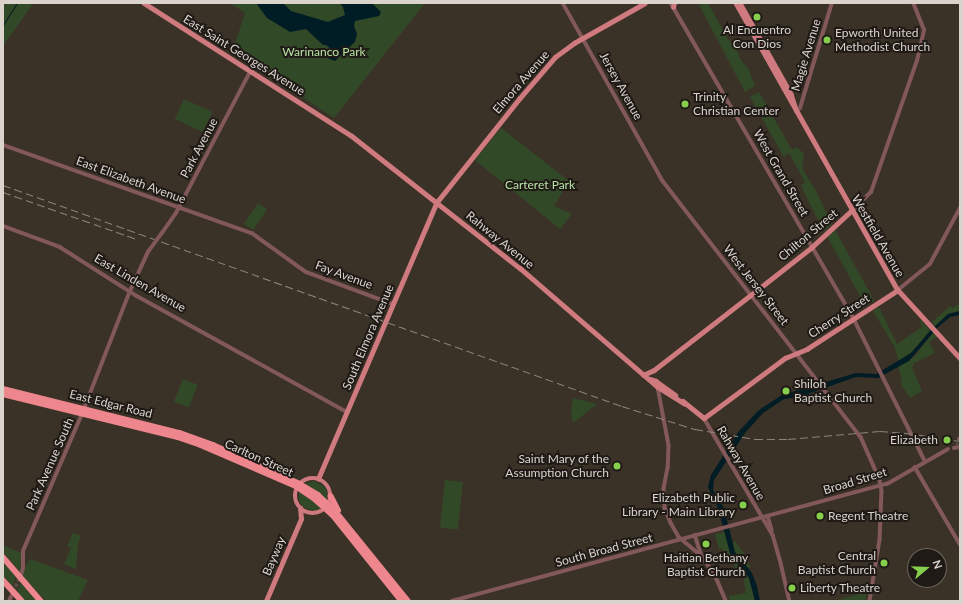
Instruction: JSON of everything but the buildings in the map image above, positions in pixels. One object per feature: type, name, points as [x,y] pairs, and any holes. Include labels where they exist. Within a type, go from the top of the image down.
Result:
[{"type":"highway","name":"East Edgar Road","points":[[3,389],[178,437]]},
{"type":"highway","name":"East Edgar Road","points":[[3,394],[172,431],[213,445],[267,469]]},
{"type":"highway","name":"Carlton Street","points":[[178,437],[299,485]]},
{"type":"highway","name":"Carlton Street","points":[[267,469],[299,485],[327,506]]},
{"type":"highway","points":[[331,496],[335,506],[346,518],[348,525]]},
{"type":"highway","points":[[327,506],[348,525],[408,601]]},
{"type":"highway","points":[[327,506],[402,601]]},
{"type":"highway","points":[[3,557],[41,601]]},
{"type":"highway","points":[[3,580],[22,601]]},
{"type":"main road","name":"East Saint Georges Avenue","points":[[144,3],[189,33],[251,70],[334,123]]},
{"type":"main road","name":"Elmora Avenue","points":[[437,202],[547,64],[561,52],[583,38],[645,3]]},
{"type":"main road","name":"Westfield Avenue","points":[[736,3],[798,110],[851,211],[898,290],[960,358]]},
{"type":"main road","name":"Westfield Avenue","points":[[740,3],[791,94],[798,110]]},
{"type":"main road","name":"Rahway Avenue","points":[[334,123],[521,269],[643,375],[656,381],[704,418]]},
{"type":"main road","name":"South Elmora Avenue","points":[[318,479],[437,202]]},
{"type":"main road","name":"Chilton Street","points":[[648,378],[654,371],[812,247],[851,211]]},
{"type":"main road","name":"Cherry Street","points":[[704,418],[785,358],[807,348],[898,290]]},
{"type":"main road","name":"Chilton Street","points":[[643,375],[654,371]]},
{"type":"main road","name":"Rahway Avenue","points":[[648,378],[658,387],[684,403]]},
{"type":"main road","points":[[658,387],[670,391]]},
{"type":"main road","points":[[299,485],[308,479],[318,479],[327,486],[331,496],[327,506],[319,512],[311,513],[301,519]]},
{"type":"main road","name":"Bayway","points":[[266,601],[301,519],[300,508],[296,499],[299,485]]},
{"type":"main road","points":[[300,508],[311,513]]},
{"type":"street","name":"Jersey Avenue","points":[[564,3],[662,179]]},
{"type":"street","name":"Magie Avenue","points":[[798,110],[832,3]]},
{"type":"street","name":"Chilton Street","points":[[851,211],[871,192],[917,61],[924,30],[913,3]]},
{"type":"street","name":"West Grand Street","points":[[673,4],[854,319],[925,461]]},
{"type":"street","name":"Park Avenue","points":[[162,233],[178,208],[251,70]]},
{"type":"street","name":"East Elizabeth Avenue","points":[[3,145],[252,233]]},
{"type":"street","name":"West Jersey Street","points":[[662,179],[795,353],[862,437],[881,485]]},
{"type":"street","name":"Cherry Street","points":[[898,290],[930,264],[960,208]]},
{"type":"street","name":"East Linden Avenue","points":[[3,226],[60,247],[130,291],[347,412]]},
{"type":"street","name":"Park Avenue South","points":[[21,575],[23,568],[23,551],[84,412],[130,291],[148,252],[162,233]]},
{"type":"street","name":"Fay Avenue","points":[[252,233],[306,272],[393,304]]},
{"type":"street","points":[[658,387],[669,444],[664,501],[669,520],[681,539],[702,556]]},
{"type":"street","name":"Rahway Avenue","points":[[704,418],[773,535]]},
{"type":"street","name":"Broad Street","points":[[762,518],[881,485],[948,449]]},
{"type":"street","points":[[914,467],[960,544]]},
{"type":"street","points":[[870,601],[880,540],[881,485]]},
{"type":"street","points":[[768,516],[790,601]]},
{"type":"street","name":"South Broad Street","points":[[452,601],[762,518]]},
{"type":"street","points":[[695,535],[702,556],[716,577],[726,601]]},
{"type":"street","points":[[10,601],[12,595]]},
{"type":"green space","points":[[3,3],[33,4],[3,46]]},
{"type":"green space","name":"Warinanco Park","points":[[230,3],[425,3],[334,118],[257,67],[232,53],[245,13]]},
{"type":"green space","points":[[698,3],[708,3],[728,39],[736,48],[740,59],[748,68],[755,86],[745,92]]},
{"type":"green space","points":[[759,92],[792,150],[797,147],[804,154],[802,168],[816,191],[832,224],[824,232],[801,186],[805,182],[789,153],[784,157],[750,97]]},
{"type":"green space","points":[[184,99],[212,112],[203,132],[175,119]]},
{"type":"green space","name":"Carteret Park","points":[[501,128],[569,181],[554,206],[572,214],[560,229],[475,160]]},
{"type":"green space","points":[[258,203],[267,209],[253,230],[244,224]]},
{"type":"green space","points":[[835,230],[874,301],[866,306],[826,235]]},
{"type":"green space","points":[[958,304],[960,306],[960,311],[948,314],[935,326],[932,322],[950,306],[953,308]]},
{"type":"green space","points":[[879,307],[897,344],[922,327],[919,321],[921,320],[930,331],[911,353],[899,361],[894,346],[873,311]]},
{"type":"green space","points":[[933,333],[937,337],[929,342],[935,353],[914,363],[912,368],[922,391],[910,398],[900,383],[902,380],[898,367],[915,356]]},
{"type":"green space","points":[[183,379],[198,385],[189,407],[174,401]]},
{"type":"green space","points":[[573,398],[597,404],[573,423],[571,412]]},
{"type":"green space","points":[[445,480],[463,482],[458,530],[440,528]]},
{"type":"green space","points":[[314,481],[325,487],[327,500],[305,484]]},
{"type":"green space","points":[[299,491],[323,508],[314,511],[304,508],[299,501]]},
{"type":"green space","points":[[725,532],[730,553],[749,578],[755,601],[730,601],[729,596],[746,593],[743,576],[739,576],[733,562],[730,562],[721,548],[719,549],[715,534]]},
{"type":"green space","points":[[73,533],[81,536],[78,544],[76,569],[64,564],[71,548],[67,546]]},
{"type":"green space","points":[[735,541],[746,556],[750,567],[748,569],[735,552],[733,542]]},
{"type":"green space","points":[[3,545],[22,553],[20,572],[3,552]]},
{"type":"green space","points":[[30,559],[88,580],[78,601],[46,601],[21,575]]},
{"type":"green space","points":[[3,561],[16,577],[12,586],[3,575]]},
{"type":"green space","points":[[21,582],[38,601],[25,601],[17,592]]},
{"type":"green space","points":[[863,593],[867,595],[865,601],[834,601]]},
{"type":"water","points":[[256,3],[283,3],[291,11],[328,22],[345,15],[343,7],[340,3],[372,3],[381,12],[379,16],[355,21],[354,26],[357,34],[355,42],[335,61],[327,58],[326,56],[331,49],[326,45],[323,45],[306,29],[290,32],[267,18]]},
{"type":"water","points":[[960,311],[960,315],[950,317],[937,328],[909,361],[878,378],[856,377],[799,397],[784,399],[763,413],[745,433],[714,480],[713,490],[724,508],[735,552],[752,573],[757,586],[760,601],[755,601],[749,578],[730,553],[718,508],[708,487],[711,475],[739,431],[759,410],[782,395],[856,373],[876,374],[911,353],[930,331],[948,314]]},
{"type":"waterway","points":[[3,25],[17,3]]},
{"type":"tunnel","points":[[957,446],[959,439]]},
{"type":"tunnel","points":[[13,592],[20,576]]},
{"type":"railway","points":[[3,185],[622,406],[695,429],[755,439],[788,439],[880,431],[907,433],[960,441]]},
{"type":"railway","points":[[3,192],[139,240]]},
{"type":"place","name":"Al Encuentro Con Dios","points":[[757,17]]},
{"type":"place","name":"Epworth United Methodist Church","points":[[827,40]]},
{"type":"place","name":"Trinity Christian Center","points":[[685,104]]},
{"type":"place","name":"Shiloh Baptist Church","points":[[786,391]]},
{"type":"place","name":"Elizabeth","points":[[947,440]]},
{"type":"place","name":"Saint Mary of the Assumption Church","points":[[617,466]]},
{"type":"place","name":"Elizabeth Public Library - Main Library","points":[[743,505]]},
{"type":"place","name":"Regent Theatre","points":[[820,516]]},
{"type":"place","name":"Haitian Bethany Baptist Church","points":[[706,544]]},
{"type":"place","name":"Central Baptist Church","points":[[884,563]]},
{"type":"place","name":"Liberty Theatre","points":[[792,588]]}]
